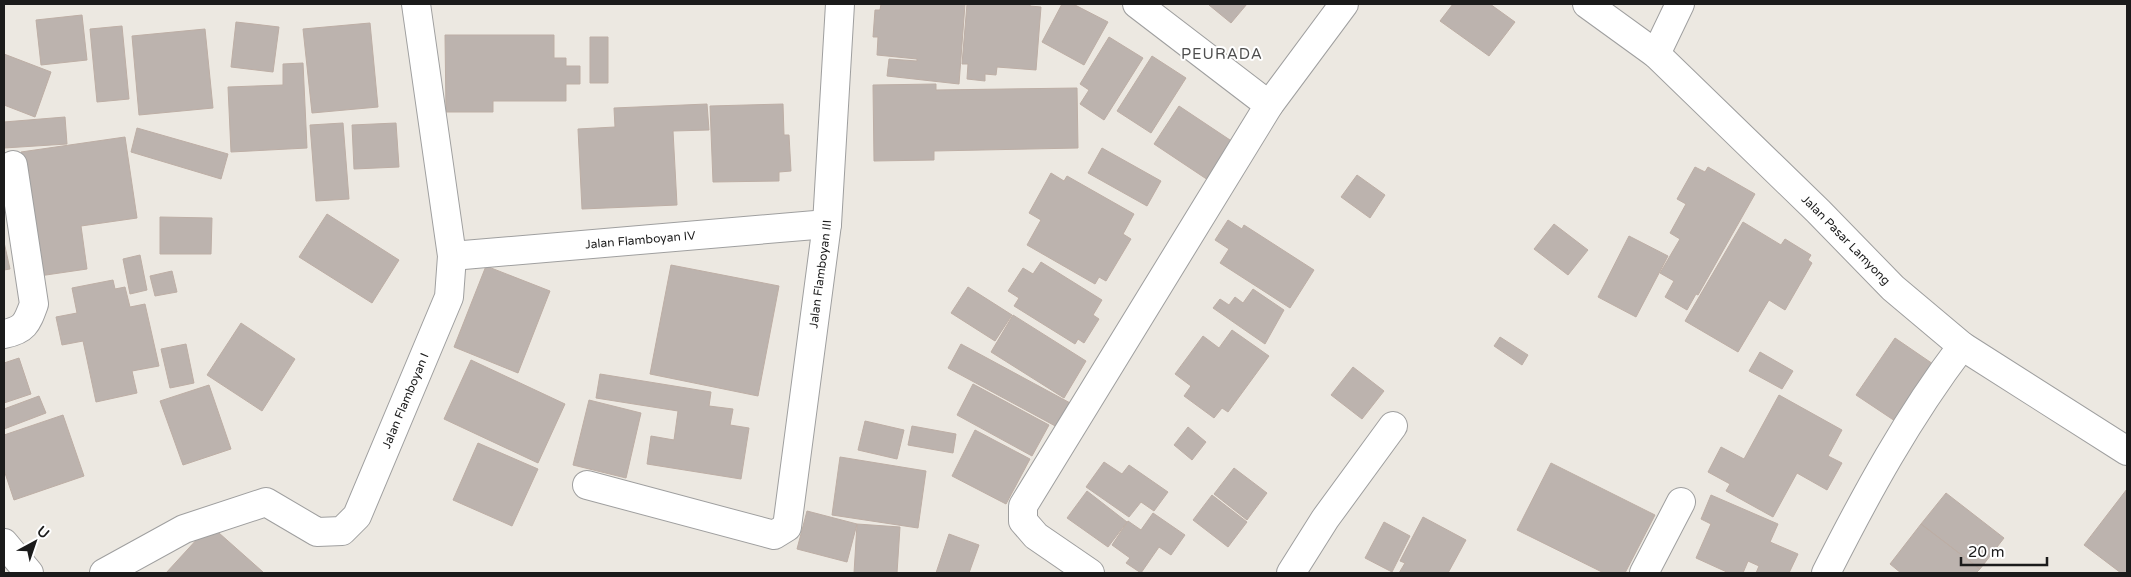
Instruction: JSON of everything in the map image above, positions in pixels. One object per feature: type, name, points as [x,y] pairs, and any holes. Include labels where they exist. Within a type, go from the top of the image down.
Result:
[{"type":"street","name":"Jalan Flamboyan I","points":[[104,573],[184,529],[266,502],[317,532],[342,531],[357,516],[449,297],[452,256],[416,4]]},
{"type":"street","name":"Jalan Flamboyan III","points":[[587,485],[774,535],[787,527],[827,224],[840,4]]},
{"type":"street","points":[[1137,4],[1269,105]]},
{"type":"street","points":[[1090,573],[1036,536],[1023,521],[1023,506],[1269,105],[1344,4]]},
{"type":"street","name":"Jalan Pasar Lamyong","points":[[1587,4],[1656,54],[1818,211],[1893,288],[1962,346],[2127,450]]},
{"type":"street","points":[[1656,54],[1680,4]]},
{"type":"street","points":[[4,334],[16,332],[27,323],[34,304],[13,165]]},
{"type":"street","name":"Jalan Flamboyan IV","points":[[452,256],[827,224]]},
{"type":"street","points":[[1826,573],[1892,450],[1939,375],[1962,346]]},
{"type":"street","points":[[1291,573],[1325,519],[1393,426]]},
{"type":"street","points":[[1644,573],[1681,502]]},
{"type":"street","points":[[4,543],[30,573]]},
{"type":"building","points":[[881,4],[965,4],[959,84],[887,76],[889,59],[917,61],[917,59],[877,55],[878,37],[873,37],[875,10],[880,10]]},
{"type":"building","points":[[967,4],[1030,4],[1030,6],[1041,7],[1036,70],[997,67],[996,75],[985,74],[985,81],[967,79],[968,64],[962,64]]},
{"type":"building","points":[[1062,4],[1073,4],[1108,22],[1084,65],[1042,42]]},
{"type":"building","points":[[1210,4],[1247,4],[1231,23]]},
{"type":"building","points":[[1453,4],[1490,4],[1515,22],[1489,56],[1440,21]]},
{"type":"building","points":[[82,15],[87,60],[41,65],[36,20]]},
{"type":"building","points":[[236,22],[279,27],[273,72],[231,67]]},
{"type":"building","points":[[370,23],[378,107],[312,113],[303,29]]},
{"type":"building","points":[[122,26],[129,99],[97,102],[90,29]]},
{"type":"building","points":[[205,29],[213,108],[139,115],[132,36]]},
{"type":"building","points":[[445,35],[554,35],[554,58],[566,58],[566,66],[580,66],[580,84],[566,84],[566,101],[493,101],[493,112],[446,112]]},
{"type":"building","points":[[590,37],[608,37],[608,83],[590,83]]},
{"type":"building","points":[[1109,37],[1143,58],[1104,120],[1080,104],[1089,90],[1080,84]]},
{"type":"building","points":[[4,54],[51,72],[35,117],[4,105]]},
{"type":"building","points":[[1152,56],[1186,78],[1151,133],[1117,111]]},
{"type":"building","points":[[303,63],[307,148],[231,152],[228,87],[283,85],[283,64]]},
{"type":"building","points":[[936,84],[936,90],[1077,88],[1078,148],[934,151],[934,160],[874,161],[873,85]]},
{"type":"building","points":[[707,104],[709,130],[673,131],[677,205],[582,209],[578,129],[615,127],[614,108]]},
{"type":"building","points":[[783,104],[784,135],[789,135],[791,171],[779,172],[779,181],[713,182],[710,106]]},
{"type":"building","points":[[1179,106],[1233,142],[1208,180],[1154,144]]},
{"type":"building","points":[[65,117],[67,144],[4,148],[4,122]]},
{"type":"building","points":[[343,123],[349,199],[316,201],[310,125]]},
{"type":"building","points":[[396,123],[399,167],[354,169],[352,125]]},
{"type":"building","points":[[137,128],[228,154],[221,179],[131,152]]},
{"type":"building","points":[[125,137],[137,218],[81,226],[87,269],[39,276],[21,152]]},
{"type":"building","points":[[1102,148],[1161,181],[1147,206],[1088,173]]},
{"type":"building","points":[[1695,167],[1705,172],[1708,167],[1755,194],[1698,295],[1696,294],[1687,310],[1665,297],[1674,281],[1660,273],[1680,239],[1670,233],[1686,204],[1677,199]]},
{"type":"building","points":[[1051,173],[1064,181],[1067,176],[1134,214],[1123,234],[1131,239],[1106,281],[1099,277],[1095,284],[1027,245],[1041,220],[1029,213]]},
{"type":"building","points":[[1357,175],[1385,195],[1370,218],[1341,197]]},
{"type":"building","points":[[327,214],[399,260],[372,303],[299,257]]},
{"type":"building","points":[[160,217],[212,218],[211,254],[160,254]]},
{"type":"building","points":[[1228,220],[1242,229],[1244,225],[1314,270],[1290,308],[1220,263],[1229,249],[1215,240]]},
{"type":"building","points":[[1743,222],[1781,245],[1785,239],[1811,255],[1808,260],[1812,263],[1785,310],[1769,300],[1738,352],[1685,321]]},
{"type":"building","points":[[1554,224],[1588,250],[1568,275],[1534,249]]},
{"type":"building","points":[[1629,236],[1668,256],[1636,317],[1598,297]]},
{"type":"building","points":[[4,242],[10,269],[4,270]]},
{"type":"building","points":[[140,255],[147,290],[130,294],[123,259]]},
{"type":"building","points":[[1041,262],[1102,300],[1093,315],[1099,319],[1084,343],[1078,339],[1075,344],[1014,306],[1019,298],[1008,291],[1023,268],[1033,274]]},
{"type":"building","points":[[671,265],[779,286],[758,396],[650,374]]},
{"type":"building","points":[[486,266],[550,291],[518,373],[454,347]]},
{"type":"building","points":[[172,271],[177,292],[155,296],[150,276]]},
{"type":"building","points":[[113,280],[115,289],[125,287],[130,307],[145,304],[159,366],[132,371],[137,393],[96,402],[83,341],[62,345],[56,317],[77,313],[72,288]]},
{"type":"building","points":[[968,287],[1012,315],[995,341],[951,313]]},
{"type":"building","points":[[1253,289],[1284,310],[1265,344],[1213,308],[1220,299],[1229,305],[1235,297],[1243,303]]},
{"type":"building","points":[[1013,315],[1086,361],[1064,398],[991,352]]},
{"type":"building","points":[[241,323],[295,359],[262,411],[207,375]]},
{"type":"building","points":[[1232,330],[1269,356],[1228,412],[1222,408],[1214,418],[1184,396],[1191,386],[1175,374],[1203,336],[1219,348]]},
{"type":"building","points":[[1500,337],[1528,355],[1522,365],[1494,346]]},
{"type":"building","points":[[1895,338],[1933,364],[1895,421],[1856,395]]},
{"type":"building","points":[[186,344],[194,383],[170,388],[161,349]]},
{"type":"building","points":[[961,344],[1072,404],[1059,428],[948,368]]},
{"type":"building","points":[[1760,352],[1793,371],[1782,389],[1749,371]]},
{"type":"building","points":[[19,358],[31,394],[4,403],[4,363]]},
{"type":"building","points":[[471,360],[565,404],[538,463],[444,419]]},
{"type":"building","points":[[1353,367],[1384,391],[1362,419],[1331,395]]},
{"type":"building","points":[[600,374],[711,392],[709,406],[733,409],[730,425],[749,428],[741,479],[647,464],[651,436],[674,440],[678,411],[596,398]]},
{"type":"building","points":[[973,384],[1049,425],[1032,456],[957,415]]},
{"type":"building","points":[[209,385],[231,449],[183,465],[160,401]]},
{"type":"building","points":[[1779,395],[1842,430],[1828,456],[1842,463],[1827,490],[1797,473],[1773,517],[1726,491],[1730,484],[1708,472],[1721,447],[1744,459]]},
{"type":"building","points":[[39,396],[46,413],[4,429],[4,409]]},
{"type":"building","points":[[589,400],[641,413],[626,478],[573,465]]},
{"type":"building","points":[[63,415],[84,476],[14,500],[4,470],[4,435]]},
{"type":"building","points":[[865,421],[904,430],[897,459],[858,450]]},
{"type":"building","points":[[912,426],[956,434],[953,453],[908,445]]},
{"type":"building","points":[[1188,427],[1206,442],[1192,460],[1174,445]]},
{"type":"building","points":[[975,430],[1030,459],[1006,504],[952,476]]},
{"type":"building","points":[[478,443],[538,469],[512,526],[453,500]]},
{"type":"building","points":[[840,457],[926,471],[918,528],[832,515]]},
{"type":"building","points":[[1104,462],[1122,474],[1129,465],[1168,492],[1154,511],[1141,502],[1129,517],[1086,487]]},
{"type":"building","points":[[1551,463],[1655,515],[1625,573],[1604,573],[1517,530]]},
{"type":"building","points":[[1234,468],[1267,493],[1247,520],[1214,494]]},
{"type":"building","points":[[2127,489],[2127,573],[2121,573],[2084,545]]},
{"type":"building","points":[[1087,491],[1127,522],[1108,547],[1067,518]]},
{"type":"building","points":[[1946,493],[2004,538],[1980,569],[1921,524]]},
{"type":"building","points":[[1212,495],[1247,522],[1228,547],[1193,520]]},
{"type":"building","points":[[1711,495],[1778,524],[1770,542],[1798,554],[1789,573],[1756,573],[1759,566],[1748,561],[1743,573],[1729,573],[1696,558],[1711,524],[1701,519]]},
{"type":"building","points":[[807,511],[857,524],[847,562],[797,549]]},
{"type":"building","points":[[1153,513],[1185,535],[1171,555],[1159,547],[1141,573],[1126,563],[1130,558],[1112,545],[1128,521],[1141,530]]},
{"type":"building","points":[[1423,517],[1466,540],[1448,573],[1399,573],[1405,563],[1400,561]]},
{"type":"building","points":[[1384,522],[1410,536],[1392,572],[1365,558]]},
{"type":"building","points":[[857,524],[900,527],[897,573],[854,573]]},
{"type":"building","points":[[1921,524],[1980,569],[1976,573],[1901,573],[1890,564]]},
{"type":"building","points":[[210,525],[263,572],[263,573],[166,573]]},
{"type":"building","points":[[949,534],[979,545],[969,573],[936,573]]},
{"type":"district","name":"PEURADA","points":[[1222,54]]}]
